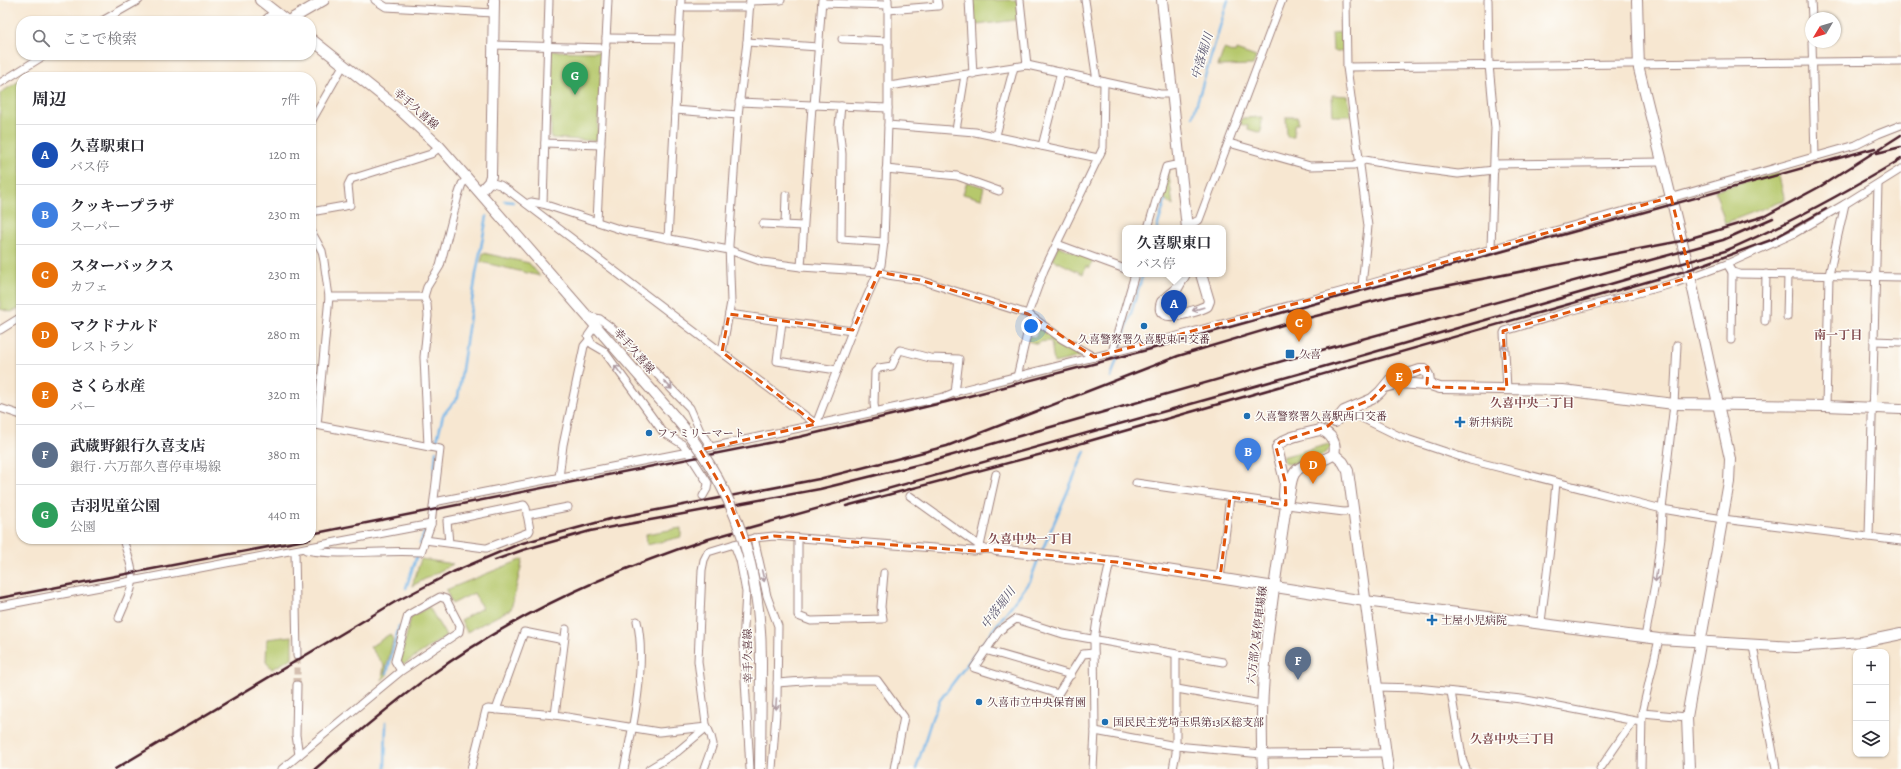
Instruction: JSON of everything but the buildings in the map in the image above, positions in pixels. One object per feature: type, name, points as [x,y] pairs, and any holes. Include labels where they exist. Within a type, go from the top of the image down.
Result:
[{"type":"street","points":[[111,16],[139,0]]},
{"type":"street","points":[[260,0],[281,16]]},
{"type":"street","points":[[296,16],[324,0]]},
{"type":"street","points":[[375,0],[386,7],[493,13]]},
{"type":"street","points":[[480,192],[489,182],[491,176],[492,45],[494,0]]},
{"type":"street","points":[[543,204],[546,47],[549,0]]},
{"type":"street","points":[[597,222],[608,0]]},
{"type":"street","points":[[668,239],[681,3],[750,3],[781,0]]},
{"type":"street","points":[[801,267],[822,1],[938,6],[937,0]]},
{"type":"street","points":[[969,0],[973,74]]},
{"type":"street","points":[[1020,0],[1027,65]]},
{"type":"street","points":[[1017,376],[1030,316],[1044,270],[1102,148],[1100,81],[1085,0]]},
{"type":"street","points":[[1162,0],[1187,225]]},
{"type":"street","points":[[1190,225],[1199,220],[1229,144],[1282,0]]},
{"type":"street","points":[[1346,0],[1347,67],[1368,226],[1362,286]]},
{"type":"street","points":[[1488,0],[1489,65],[1495,128],[1491,248]]},
{"type":"street","points":[[1637,0],[1638,64],[1691,278],[1717,405],[1730,459],[1731,473],[1687,718],[1689,769]]},
{"type":"street","points":[[1811,0],[1812,12]]},
{"type":"street","points":[[722,352],[732,289],[729,250],[739,102],[747,42],[750,3]]},
{"type":"street","points":[[816,424],[852,331],[872,284],[879,272],[884,242],[888,125],[888,5]]},
{"type":"street","points":[[270,16],[275,11]]},
{"type":"street","points":[[606,38],[680,39]]},
{"type":"street","points":[[842,39],[888,41]]},
{"type":"street","points":[[747,42],[818,47]]},
{"type":"street","name":"幸手久喜線","points":[[316,43],[399,109],[440,147],[675,417],[699,448],[728,498],[742,532],[753,572],[758,603],[761,667],[760,769]]},
{"type":"street","points":[[492,45],[606,48]]},
{"type":"street","points":[[1812,48],[1815,157]]},
{"type":"street","points":[[18,72],[37,60]]},
{"type":"street","points":[[1347,67],[1901,61]]},
{"type":"street","points":[[316,113],[344,64]]},
{"type":"street","points":[[889,86],[1027,65],[1160,94],[1172,94]]},
{"type":"street","points":[[996,136],[1014,67]]},
{"type":"street","points":[[1042,146],[1061,72]]},
{"type":"street","points":[[0,83],[16,73]]},
{"type":"street","points":[[956,130],[965,75]]},
{"type":"street","points":[[739,102],[888,108]]},
{"type":"street","points":[[841,106],[839,126],[842,154],[840,239],[884,242]]},
{"type":"street","points":[[675,110],[738,115]]},
{"type":"street","points":[[888,125],[956,130],[996,136],[1098,158]]},
{"type":"street","points":[[434,502],[688,452],[944,397],[1017,376],[1130,348],[1362,286],[1856,145],[1901,125]]},
{"type":"street","points":[[545,143],[601,145]]},
{"type":"street","points":[[1229,144],[1310,166],[1354,165],[1365,160],[1458,174],[1494,167],[1662,162]]},
{"type":"street","points":[[316,211],[350,205],[348,185],[351,179],[431,154],[440,147]]},
{"type":"street","points":[[1149,225],[1166,168],[1180,164]]},
{"type":"street","points":[[886,169],[957,176],[1000,191]]},
{"type":"street","points":[[1507,389],[1505,331],[1570,310],[1675,283],[1727,264],[1794,234],[1901,169]]},
{"type":"street","points":[[428,446],[424,357],[428,316],[427,304],[424,297],[427,287],[440,266],[458,196],[462,184],[468,178]]},
{"type":"street","points":[[489,182],[503,186],[816,424]]},
{"type":"street","points":[[1868,537],[1878,184]]},
{"type":"street","points":[[785,225],[786,194]]},
{"type":"street","points":[[527,204],[531,202],[543,204],[622,230],[729,250],[763,262],[801,267],[879,272],[888,275],[920,280],[1030,316],[1062,339],[1094,357]]},
{"type":"street","points":[[1826,406],[1829,275],[1845,204]]},
{"type":"street","points":[[763,224],[804,226]]},
{"type":"street","points":[[316,240],[322,251],[329,297],[316,408]]},
{"type":"street","points":[[1057,244],[1122,268]]},
{"type":"street","points":[[1727,264],[1732,272],[1731,340]]},
{"type":"street","points":[[1732,272],[1740,274],[1901,277]]},
{"type":"street","points":[[1765,321],[1766,274]]},
{"type":"street","points":[[1787,317],[1788,275]]},
{"type":"street","points":[[1113,352],[1134,277]]},
{"type":"street","points":[[1183,277],[1176,290],[1164,299],[1161,304],[1166,315],[1172,316],[1207,306],[1209,301],[1202,277]]},
{"type":"street","points":[[329,297],[424,297]]},
{"type":"street","points":[[729,314],[852,331]]},
{"type":"street","points":[[587,316],[600,319],[612,328],[690,408],[700,431],[710,447]]},
{"type":"street","points":[[0,328],[16,320]]},
{"type":"street","points":[[782,322],[777,360],[837,370]]},
{"type":"street","points":[[559,478],[563,445],[584,346],[589,340],[589,334],[595,326]]},
{"type":"street","points":[[589,340],[592,344],[604,351],[663,432],[682,444],[688,452],[708,483],[707,489],[703,496]]},
{"type":"street","points":[[1874,341],[1901,342]]},
{"type":"street","points":[[1645,637],[1655,584],[1661,537],[1662,509],[1674,404],[1677,345]]},
{"type":"street","points":[[875,411],[875,372],[879,368],[892,366],[899,350],[930,358],[959,359],[955,393]]},
{"type":"street","points":[[1385,387],[1386,382],[1390,380],[1420,370],[1425,370],[1428,375],[1429,381],[1427,384]]},
{"type":"street","points":[[1388,769],[1348,471],[1343,462],[1334,454],[1335,422],[1340,414],[1349,408],[1372,398],[1385,387],[1400,383],[1419,386],[1427,384],[1437,387],[1563,390],[1674,404],[1872,407],[1901,409]]},
{"type":"street","points":[[0,408],[16,414]]},
{"type":"street","points":[[1349,408],[1356,415],[1401,437],[1470,460],[1662,509],[1723,519],[1901,541]]},
{"type":"street","points":[[1286,505],[1284,496],[1285,481],[1276,448],[1280,442],[1320,430],[1335,422]]},
{"type":"street","points":[[298,550],[328,554],[375,551],[421,552],[431,524],[440,449],[316,425]]},
{"type":"street","points":[[1320,430],[1329,434],[1334,443]]},
{"type":"street","points":[[1281,464],[1285,467],[1300,468],[1329,458],[1334,454]]},
{"type":"street","points":[[1286,505],[1289,498],[1293,475],[1300,468]]},
{"type":"street","points":[[982,547],[996,474]]},
{"type":"street","points":[[1541,622],[1551,540],[1556,482]]},
{"type":"street","points":[[1136,484],[1286,505],[1344,512],[1354,511]]},
{"type":"street","points":[[910,496],[982,547],[996,550],[1110,562],[1275,586],[1365,601],[1541,622],[1659,639],[1753,646],[1812,646],[1862,642],[1901,634]]},
{"type":"street","points":[[1220,578],[1230,497]]},
{"type":"street","points":[[426,540],[487,548],[529,532],[530,530],[524,505],[447,521],[449,543]]},
{"type":"street","name":"六万部久喜停車場線","points":[[1263,769],[1261,704],[1286,505]]},
{"type":"street","points":[[527,515],[568,507]]},
{"type":"street","points":[[0,606],[431,524]]},
{"type":"street","points":[[704,769],[713,744],[707,727],[698,661],[703,565],[708,552],[754,538],[774,536],[974,551],[982,547]]},
{"type":"street","points":[[754,538],[767,596],[778,626],[777,683],[772,769]]},
{"type":"street","points":[[798,538],[798,616],[811,621],[883,619],[881,607],[884,573]]},
{"type":"street","points":[[119,618],[132,588],[130,561],[125,544]]},
{"type":"street","points":[[734,544],[743,571],[746,592],[744,644],[750,769]]},
{"type":"street","points":[[297,656],[298,550]]},
{"type":"street","points":[[1093,769],[1095,731],[1094,640],[1096,620],[1110,562]]},
{"type":"street","points":[[282,769],[401,671],[459,632],[460,626],[446,598],[440,597],[408,615],[396,662],[401,671]]},
{"type":"street","points":[[1094,653],[1083,654],[1058,694],[974,668],[999,631],[1016,619],[1047,630],[1094,640],[1223,662]]},
{"type":"street","points":[[624,769],[634,727],[641,640],[637,621]]},
{"type":"street","points":[[555,715],[566,629]]},
{"type":"street","points":[[496,710],[524,632],[564,640]]},
{"type":"street","points":[[1641,769],[1642,714],[1659,639]]},
{"type":"street","points":[[1753,646],[1776,769]]},
{"type":"street","points":[[985,650],[1071,675]]},
{"type":"street","points":[[1173,769],[1176,746],[1176,654]]},
{"type":"street","points":[[777,683],[817,680],[877,680],[904,717],[894,769]]},
{"type":"street","points":[[297,685],[296,735],[299,755]]},
{"type":"street","points":[[1377,687],[1417,688],[1555,704],[1642,722]]},
{"type":"street","points":[[1177,688],[1261,704]]},
{"type":"street","points":[[1451,692],[1466,769]]},
{"type":"street","points":[[471,769],[486,710],[555,715],[659,732],[707,727]]},
{"type":"street","points":[[1642,714],[1687,718]]},
{"type":"street","points":[[1600,769],[1633,721]]},
{"type":"street","points":[[649,769],[677,752],[707,727]]},
{"type":"street","points":[[1095,731],[1176,746],[1262,754],[1386,753]]},
{"type":"highlighted area","points":[[1671,197],[1691,277],[1503,331],[1507,389],[1434,387],[1427,384],[1428,367],[1390,380],[1372,399],[1344,411],[1328,426],[1280,442],[1276,447],[1285,481],[1286,505],[1230,497],[1220,578],[1116,562],[996,550],[974,551],[774,536],[745,541],[728,498],[700,450],[816,424],[722,352],[729,314],[853,330],[879,272],[920,280],[1028,314],[1094,357],[1362,286]]},
{"type":"green space","points":[[973,0],[1017,0],[1019,18],[1016,20],[977,25],[974,22]]},
{"type":"green space","points":[[1344,32],[1344,51],[1333,51],[1332,33]]},
{"type":"green space","points":[[1224,49],[1235,53],[1236,50],[1256,57],[1253,65],[1218,66]]},
{"type":"green space","points":[[551,51],[602,52],[597,141],[551,138]]},
{"type":"green space","points":[[16,83],[16,310],[11,312],[0,309],[0,93]]},
{"type":"green space","points":[[1332,95],[1348,96],[1351,116],[1333,116]]},
{"type":"green space","points":[[1262,117],[1261,133],[1248,129],[1248,126],[1240,124],[1242,118]]},
{"type":"green space","points":[[1286,117],[1298,117],[1298,124],[1294,124],[1294,137],[1287,137]]},
{"type":"green space","points":[[1168,169],[1173,206],[1160,195]]},
{"type":"green space","points":[[1778,173],[1785,200],[1725,223],[1715,190]]},
{"type":"green space","points":[[967,182],[984,187],[981,199],[963,194]]},
{"type":"green space","points":[[1058,246],[1093,259],[1090,268],[1086,266],[1083,274],[1052,259]]},
{"type":"green space","points":[[483,253],[529,263],[540,276],[481,262]]},
{"type":"green space","points":[[1038,328],[1059,341],[1056,345],[1062,348],[1065,344],[1083,354],[1083,356],[1054,363],[1051,341],[1039,342],[1038,344],[1027,341],[1029,336],[1036,337]]},
{"type":"green space","points":[[1329,444],[1331,448],[1320,457],[1290,464],[1285,463],[1282,457]]},
{"type":"green space","points":[[681,528],[681,537],[647,545],[646,534]]},
{"type":"green space","points":[[421,559],[453,564],[412,586]]},
{"type":"green space","points":[[523,559],[511,609],[467,632],[461,620],[482,608],[474,593],[452,604],[446,590]]},
{"type":"green space","points":[[429,607],[446,636],[404,664],[400,661],[411,617]]},
{"type":"green space","points":[[390,634],[393,640],[385,673],[388,674],[382,680],[384,665],[370,647]]},
{"type":"green space","points":[[292,636],[292,658],[272,669],[266,662],[267,639]]},
{"type":"waterway","name":"中落堀川","points":[[1193,116],[1228,0]]},
{"type":"waterway","points":[[504,201],[513,202]]},
{"type":"waterway","name":"中落堀川","points":[[1158,225],[1165,201]]},
{"type":"waterway","points":[[436,444],[443,415],[458,397],[476,274],[487,216]]},
{"type":"waterway","name":"中落堀川","points":[[1111,378],[1142,277]]},
{"type":"waterway","points":[[434,473],[436,451]]},
{"type":"waterway","name":"中落堀川","points":[[1041,553],[1085,451]]},
{"type":"waterway","points":[[420,544],[425,531]]},
{"type":"waterway","points":[[406,588],[417,555]]},
{"type":"waterway","name":"中落堀川","points":[[916,769],[932,718],[940,700],[1030,581],[1039,557]]},
{"type":"waterway","points":[[387,673],[399,626]]},
{"type":"waterway","points":[[385,769],[386,722]]},
{"type":"tunnel","points":[[297,656],[297,685]]},
{"type":"railway","points":[[115,769],[395,602],[453,572],[519,544],[610,519],[819,479],[947,446],[1178,356],[1289,323],[1393,296],[1681,241],[1765,216],[1821,186],[1901,135]]},
{"type":"railway","points":[[1877,153],[1901,147]]},
{"type":"railway","points":[[316,533],[799,437],[946,402],[1151,349],[1875,148]]},
{"type":"railway","points":[[315,769],[401,697],[463,653],[529,614],[633,566],[705,540],[1305,372],[1725,251],[1815,208],[1901,159]]},
{"type":"railway","points":[[846,506],[1061,449],[1685,271],[1771,240],[1826,209]]},
{"type":"railway","points":[[495,560],[523,550],[590,531],[820,489],[921,464],[1300,356],[1723,240],[1773,218]]},
{"type":"railway","points":[[0,598],[284,544]]},
{"type":"place","name":"吉羽児童公園","points":[[575,95]]},
{"type":"place","name":"久喜駅東口","points":[[1174,323]]},
{"type":"place","name":"久喜警察署久喜駅東口交番","points":[[1144,326]]},
{"type":"place","name":"スターバックス","points":[[1299,342]]},
{"type":"place","name":"久喜","points":[[1290,354]]},
{"type":"place","name":"さくら水産","points":[[1399,396]]},
{"type":"place","name":"久喜警察署久喜駅西口交番","points":[[1247,416]]},
{"type":"place","name":"新井病院","points":[[1460,422]]},
{"type":"place","name":"ファミリーマート","points":[[649,433]]},
{"type":"place","name":"クッキープラザ","points":[[1248,471]]},
{"type":"place","name":"マクドナルド","points":[[1313,484]]},
{"type":"place","name":"土屋小児病院","points":[[1432,620]]},
{"type":"place","name":"武蔵野銀行久喜支店","points":[[1298,680]]},
{"type":"place","name":"久喜市立中央保育園","points":[[979,702]]},
{"type":"place","name":"国民民主党埼玉県第13区総支部","points":[[1105,722]]},
{"type":"district","name":"南一丁目","points":[[1838,335]]},
{"type":"district","name":"久喜中央二丁目","points":[[1532,403]]},
{"type":"district","name":"久喜中央一丁目","points":[[1030,539]]},
{"type":"district","name":"久喜中央三丁目","points":[[1512,739]]}]
